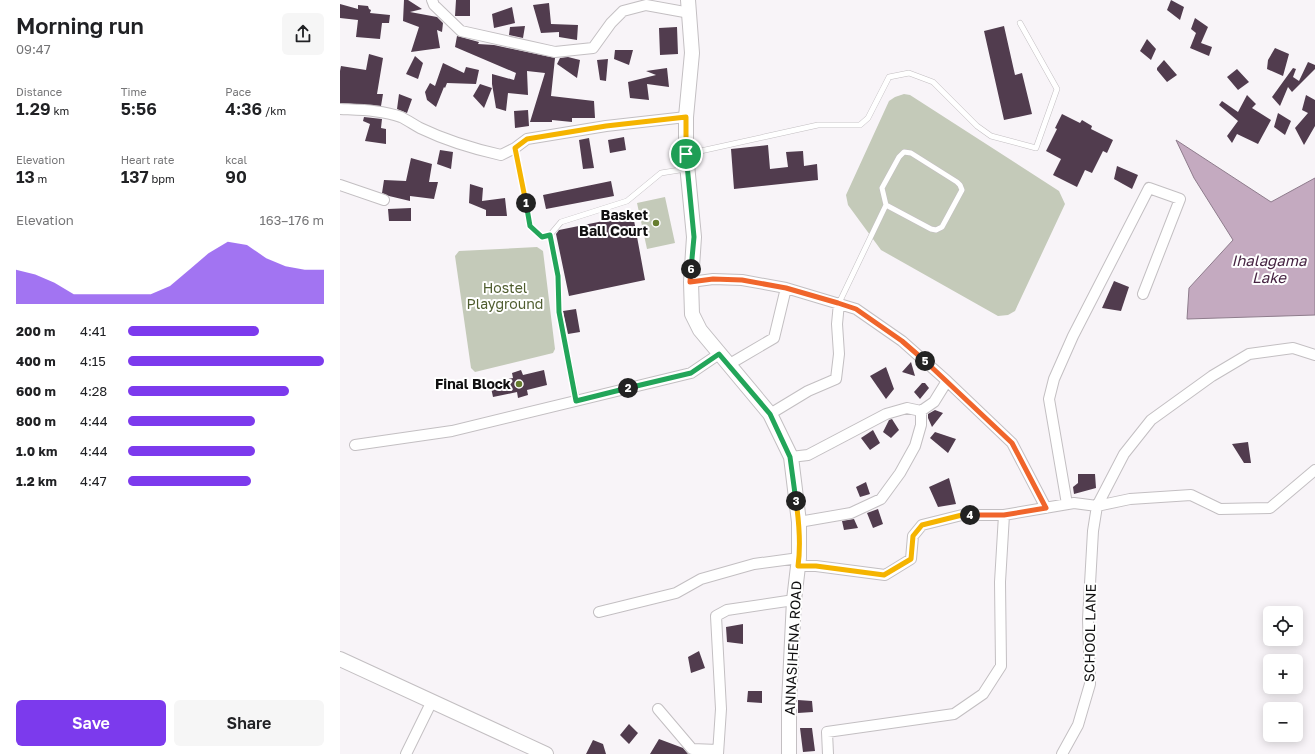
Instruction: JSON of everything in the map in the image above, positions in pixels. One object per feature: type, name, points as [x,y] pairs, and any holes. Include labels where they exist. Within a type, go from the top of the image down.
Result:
[{"type":"street","points":[[432,0],[434,5],[461,31],[555,52],[593,48],[611,23],[623,11],[646,3],[689,6]]},
{"type":"street","name":"ANNASIHENA ROAD","points":[[689,6],[692,53],[686,117],[686,154],[694,237],[690,282],[692,314],[700,330],[770,414],[790,457],[799,522],[799,562],[794,600],[789,703],[789,754]]},
{"type":"street","points":[[340,109],[382,112],[402,117],[420,128],[482,151],[501,156],[527,139],[606,126],[686,117]]},
{"type":"street","points":[[340,185],[384,200]]},
{"type":"street","points":[[1067,504],[1049,399],[1054,379],[1073,336],[1149,188],[1180,199],[1143,294]]},
{"type":"street","points":[[690,282],[713,279],[742,280],[786,288],[856,309],[902,341],[947,381],[1012,443],[1046,508]]},
{"type":"street","points":[[354,445],[452,431],[691,373],[774,338],[786,288]]},
{"type":"street","points":[[770,414],[808,391],[836,379],[838,354],[838,303]]},
{"type":"street","name":"SCHOOL LANE","points":[[1062,754],[1078,725],[1090,684],[1088,619],[1093,531],[1097,506],[1124,454],[1151,420],[1212,376],[1249,354],[1293,348],[1315,355]]},
{"type":"street","points":[[790,457],[808,454],[886,414],[907,408],[921,411],[934,402],[947,381]]},
{"type":"street","points":[[799,522],[851,513],[881,499],[900,473],[915,446],[921,425],[921,411]]},
{"type":"street","points":[[599,612],[676,593],[701,579],[754,564],[799,562],[816,566],[884,575],[911,559],[913,536],[922,525],[962,515],[1004,515],[1074,502],[1097,506],[1130,499],[1191,494],[1220,509],[1270,508],[1315,470]]},
{"type":"street","points":[[828,754],[826,732],[954,714],[983,694],[1001,666],[1000,582],[1004,515]]},
{"type":"street","points":[[658,709],[692,748],[718,752],[721,709],[716,616],[726,610],[794,600]]},
{"type":"street","points":[[340,659],[543,753]]},
{"type":"street","points":[[406,754],[432,701]]},
{"type":"lane","points":[[686,154],[818,125],[860,125],[868,118],[889,77],[909,73],[932,82],[977,126],[992,136],[1036,148],[1057,89],[1020,23]]},
{"type":"lane","points":[[515,148],[530,226],[542,237],[550,235],[561,222],[627,201],[661,173],[687,169]]},
{"type":"lane","points":[[838,303],[886,205],[882,188],[899,157],[904,152],[911,153],[957,182],[962,190],[942,227],[936,230],[931,229],[886,205]]},
{"type":"lane","points":[[550,235],[558,276],[559,312],[576,401]]},
{"type":"green space","points":[[904,94],[910,95],[1059,191],[1065,204],[1015,311],[1008,315],[998,316],[881,250],[848,205],[846,195],[889,101]]},
{"type":"green space","name":"Basket Ball Court","points":[[665,197],[675,243],[647,249],[637,203]]},
{"type":"green space","name":"Hostel Playground","points":[[537,247],[543,251],[555,349],[553,353],[475,372],[471,368],[455,256],[459,251]]},
{"type":"water","name":"Ihalagama Lake","points":[[1176,140],[1271,202],[1315,178],[1315,315],[1187,319],[1189,288],[1233,240],[1194,178]]},
{"type":"building","points":[[404,0],[408,0],[422,9],[410,12],[437,17],[443,23],[442,32],[437,30],[440,48],[411,52],[419,27],[403,21]]},
{"type":"building","points":[[456,0],[470,0],[470,16],[455,16]]},
{"type":"building","points":[[1171,0],[1184,7],[1180,20],[1167,10]]},
{"type":"building","points":[[549,3],[551,24],[578,25],[577,40],[559,37],[559,32],[541,33],[533,5]]},
{"type":"building","points":[[340,4],[358,9],[358,5],[368,6],[371,10],[370,13],[390,15],[389,23],[382,23],[380,39],[356,37],[358,20],[340,18]]},
{"type":"building","points":[[512,7],[515,23],[494,28],[492,14]]},
{"type":"building","points":[[1195,18],[1208,27],[1201,43],[1212,47],[1209,56],[1190,48],[1196,33],[1191,29]]},
{"type":"building","points":[[525,26],[523,38],[509,35],[510,27]]},
{"type":"building","points":[[1004,26],[1015,75],[1022,73],[1032,114],[1004,120],[984,31]]},
{"type":"building","points":[[677,27],[678,54],[660,55],[659,28]]},
{"type":"building","points":[[457,36],[479,42],[478,44],[494,45],[555,58],[551,96],[594,101],[595,118],[572,118],[572,122],[552,120],[552,122],[530,122],[545,73],[527,71],[528,95],[508,93],[506,111],[496,108],[492,74],[514,80],[516,73],[455,47]]},
{"type":"building","points":[[1147,39],[1156,49],[1151,60],[1140,51]]},
{"type":"building","points":[[1275,48],[1289,54],[1283,76],[1267,69],[1268,60]]},
{"type":"building","points":[[615,50],[633,50],[629,65],[614,59]]},
{"type":"building","points":[[369,54],[383,58],[377,94],[383,94],[381,106],[340,103],[341,66],[366,70]]},
{"type":"building","points":[[415,56],[423,63],[418,79],[406,74]]},
{"type":"building","points":[[568,57],[580,60],[577,78],[557,64],[560,58]]},
{"type":"building","points":[[608,59],[606,81],[600,80],[597,60]]},
{"type":"building","points":[[1164,60],[1177,75],[1167,82],[1157,70]]},
{"type":"building","points":[[1308,62],[1315,65],[1315,69],[1292,92],[1288,87],[1280,106],[1272,97],[1293,68],[1296,69],[1293,77],[1299,81]]},
{"type":"building","points":[[443,63],[464,73],[466,67],[479,70],[476,84],[447,83],[436,107],[427,100],[425,92],[430,83],[435,86]]},
{"type":"building","points":[[667,68],[669,87],[647,84],[649,100],[630,98],[628,82],[656,75],[646,71]]},
{"type":"building","points":[[1237,69],[1249,82],[1238,90],[1227,77]]},
{"type":"building","points":[[480,84],[492,88],[484,108],[473,96]]},
{"type":"building","points":[[399,94],[412,99],[407,113],[397,109]]},
{"type":"building","points":[[1247,95],[1256,104],[1252,108],[1271,120],[1258,144],[1237,134],[1232,143],[1227,136],[1238,121],[1219,105],[1222,101],[1238,112]]},
{"type":"building","points":[[1306,95],[1315,100],[1315,126],[1304,145],[1295,128],[1308,113],[1302,110]]},
{"type":"building","points":[[528,110],[529,126],[515,128],[514,111]]},
{"type":"building","points":[[1278,113],[1291,121],[1285,135],[1274,127]]},
{"type":"building","points":[[1062,114],[1080,123],[1082,120],[1092,126],[1091,129],[1113,140],[1107,153],[1103,151],[1092,173],[1085,170],[1077,187],[1053,175],[1061,159],[1046,151],[1057,129],[1055,128]]},
{"type":"building","points":[[364,117],[382,119],[381,128],[386,129],[386,144],[365,141],[370,124],[363,121]]},
{"type":"building","points":[[624,137],[626,150],[610,153],[608,140]]},
{"type":"building","points":[[589,138],[594,168],[583,169],[579,140]]},
{"type":"building","points":[[768,145],[770,169],[788,167],[786,152],[803,151],[804,166],[817,164],[818,180],[734,189],[731,149]]},
{"type":"building","points":[[440,150],[453,152],[451,169],[437,164]]},
{"type":"building","points":[[411,158],[432,164],[429,182],[438,182],[434,199],[410,196],[410,201],[382,193],[384,180],[406,181]]},
{"type":"building","points":[[1117,166],[1138,175],[1132,189],[1114,179]]},
{"type":"building","points":[[611,181],[614,196],[546,209],[543,195]]},
{"type":"building","points":[[470,184],[483,188],[482,201],[505,198],[507,216],[486,216],[486,210],[469,203]]},
{"type":"building","points":[[411,208],[411,221],[389,221],[388,209]]},
{"type":"building","points":[[633,215],[645,280],[569,296],[556,234],[559,230]]},
{"type":"building","points":[[1114,281],[1129,287],[1121,311],[1102,308]]},
{"type":"building","points":[[576,309],[580,332],[568,334],[563,311]]},
{"type":"building","points":[[911,362],[915,376],[902,372]]},
{"type":"building","points":[[886,367],[894,389],[886,399],[870,376]]},
{"type":"building","name":"Final Block","points":[[521,370],[523,375],[544,370],[547,385],[527,390],[528,395],[518,398],[517,392],[493,397],[490,383],[513,378],[512,373]]},
{"type":"building","points":[[922,383],[925,383],[929,388],[920,399],[914,392]]},
{"type":"building","points":[[935,410],[943,413],[932,427],[928,414]]},
{"type":"building","points":[[892,419],[899,430],[891,438],[883,432],[889,420]]},
{"type":"building","points":[[873,430],[880,443],[870,450],[861,438]]},
{"type":"building","points":[[935,432],[956,439],[948,453],[930,438]]},
{"type":"building","points":[[1248,442],[1251,463],[1244,463],[1232,444]]},
{"type":"building","points":[[1078,474],[1095,474],[1096,488],[1074,494],[1073,487],[1078,483]]},
{"type":"building","points":[[949,478],[956,504],[938,507],[929,487]]},
{"type":"building","points":[[866,482],[870,494],[860,497],[856,487]]},
{"type":"building","points":[[878,509],[883,524],[873,528],[867,513]]},
{"type":"building","points":[[854,519],[858,528],[844,530],[842,521]]},
{"type":"building","points":[[743,624],[743,644],[727,642],[726,627]]},
{"type":"building","points":[[699,651],[705,668],[691,673],[688,657]]},
{"type":"building","points":[[748,691],[762,691],[762,703],[747,702]]},
{"type":"building","points":[[798,700],[812,701],[813,712],[798,713]]},
{"type":"building","points":[[629,724],[638,733],[629,744],[620,735]]},
{"type":"building","points":[[800,728],[812,728],[815,751],[803,752]]},
{"type":"building","points":[[659,739],[683,748],[688,754],[650,754]]},
{"type":"building","points":[[593,740],[603,744],[606,754],[586,754]]},
{"type":"place","name":"Basket Ball Court","points":[[656,223]]},
{"type":"place","name":"Final Block","points":[[519,384]]},
{"type":"route","points":[[686,117],[686,154],[694,237],[690,282],[713,279],[742,280],[786,288],[856,309],[902,341],[947,381],[1012,443],[1046,508],[1004,515],[962,515],[922,525],[913,536],[911,559],[884,575],[816,566],[798,566],[799,522],[790,457],[770,414],[719,354],[691,373],[576,401],[559,312],[558,276],[550,235],[542,237],[530,226],[515,148],[527,139],[606,126],[686,117]]}]
